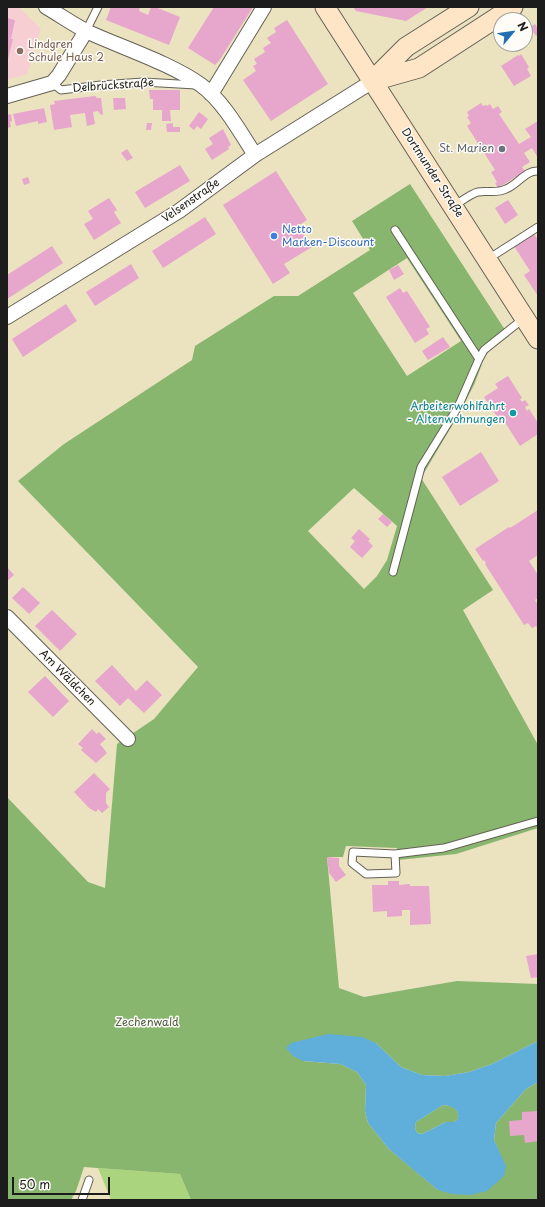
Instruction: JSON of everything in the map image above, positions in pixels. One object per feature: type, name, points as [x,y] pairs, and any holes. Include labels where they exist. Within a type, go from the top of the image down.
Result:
[{"type":"main road","name":"Dortmunder Straße","points":[[325,7],[538,338]]},
{"type":"main road","points":[[372,81],[406,47],[468,7]]},
{"type":"main road","points":[[372,81],[419,68],[513,7]]},
{"type":"street","points":[[46,7],[86,31],[171,68],[206,90],[233,120],[255,155]]},
{"type":"street","points":[[206,90],[264,7]]},
{"type":"street","name":"Delbrückstraße","points":[[52,83],[60,75],[86,31]]},
{"type":"street","name":"Velsenstraße","points":[[7,317],[179,211],[255,155],[372,81]]},
{"type":"street","points":[[7,96],[52,83]]},
{"type":"street","name":"Am Wäldchen","points":[[7,617],[128,739]]},
{"type":"lane","points":[[86,31],[98,7]]},
{"type":"lane","name":"Delbrückstraße","points":[[52,83],[61,90],[143,82],[206,90]]},
{"type":"lane","points":[[454,206],[478,192],[497,192],[507,189],[533,171],[538,171]]},
{"type":"lane","points":[[488,259],[538,227]]},
{"type":"lane","points":[[395,230],[479,359]]},
{"type":"lane","points":[[393,572],[421,467],[458,407],[484,350],[525,318]]},
{"type":"lane","points":[[395,854],[396,873],[366,874],[352,863],[352,852],[395,854],[444,848],[538,821]]},
{"type":"lane","points":[[82,1200],[89,1180]]},
{"type":"shaded area","name":"Lindgren Schule Haus 2","points":[[7,7],[19,7],[41,29],[27,74],[7,80]]},
{"type":"green space","name":"Zechenwald","points":[[410,184],[509,336],[490,350],[485,356],[474,385],[460,412],[421,478],[493,590],[463,610],[538,745],[538,828],[456,854],[398,860],[397,848],[346,846],[343,857],[327,857],[339,988],[364,997],[457,981],[538,984],[538,1041],[492,1064],[469,1072],[445,1076],[422,1075],[401,1067],[376,1043],[303,1061],[340,1064],[357,1072],[366,1085],[365,1111],[368,1123],[389,1149],[438,1190],[505,1166],[494,1140],[496,1123],[526,1089],[538,1082],[538,1200],[191,1200],[180,1174],[84,1167],[76,1191],[71,1200],[7,1200],[7,797],[88,882],[105,888],[117,744],[154,719],[198,667],[18,481],[64,444],[192,360],[195,346],[274,296],[298,296],[370,250],[352,221]],"holes":[[[407,258],[461,341],[407,376],[353,293]],[[354,488],[397,526],[387,560],[377,576],[364,589],[308,531]]]},
{"type":"green space","points":[[443,1105],[450,1106],[457,1110],[458,1119],[454,1122],[446,1122],[422,1134],[417,1133],[415,1128],[416,1122]]},
{"type":"green space","points":[[98,1168],[180,1174],[191,1200],[111,1200]]},
{"type":"water","points":[[328,1034],[362,1037],[376,1043],[401,1067],[422,1075],[445,1076],[469,1072],[492,1064],[538,1041],[538,1082],[526,1089],[496,1123],[494,1140],[506,1166],[504,1176],[487,1191],[470,1195],[452,1194],[438,1190],[389,1149],[368,1123],[365,1111],[366,1085],[357,1072],[340,1064],[303,1061],[293,1056],[286,1048],[291,1043]],"holes":[[[443,1105],[457,1110],[458,1119],[454,1122],[446,1122],[422,1134],[417,1133],[415,1128],[416,1122]]]},
{"type":"building","points":[[111,7],[140,7],[139,11],[148,15],[151,7],[155,7],[180,17],[169,45],[106,20]]},
{"type":"building","points":[[214,7],[253,7],[215,65],[188,48]]},
{"type":"building","points":[[353,7],[428,7],[406,21],[356,11]]},
{"type":"building","points":[[7,18],[15,20],[11,39],[13,39],[8,59]]},
{"type":"building","points":[[287,20],[328,84],[271,121],[243,80],[256,71],[253,66],[257,64],[254,59],[265,52],[263,48],[271,43],[267,38],[276,32],[274,28]]},
{"type":"building","points":[[535,24],[538,29],[538,34],[536,36],[533,32],[533,25]]},
{"type":"building","points":[[521,54],[529,67],[527,69],[531,76],[514,86],[501,66]]},
{"type":"building","points":[[149,90],[180,90],[180,110],[170,110],[171,121],[162,121],[162,110],[153,110],[153,99],[150,99]]},
{"type":"building","points":[[95,96],[97,98],[101,98],[103,114],[101,115],[98,111],[93,112],[95,124],[87,126],[85,113],[70,115],[72,127],[54,130],[50,105],[55,104],[54,101]]},
{"type":"building","points":[[113,98],[125,98],[126,109],[114,110]]},
{"type":"building","name":"St. Marien","points":[[481,103],[483,106],[490,104],[493,109],[498,106],[502,112],[499,114],[519,144],[531,137],[525,129],[538,121],[538,158],[532,148],[524,153],[530,162],[522,167],[525,171],[498,188],[495,183],[497,182],[491,172],[495,170],[467,126],[471,123],[467,117],[469,116],[467,112]]},
{"type":"building","points":[[44,108],[47,122],[38,124],[38,121],[16,126],[13,114]]},
{"type":"building","points":[[199,112],[208,119],[201,129],[197,126],[194,130],[189,126]]},
{"type":"building","points":[[11,114],[11,127],[7,128],[7,115]]},
{"type":"building","points":[[147,123],[152,123],[151,130],[146,130]]},
{"type":"building","points":[[173,123],[173,127],[180,127],[180,132],[167,132],[166,124]]},
{"type":"building","points":[[223,129],[231,145],[228,147],[229,149],[212,160],[205,149],[213,144],[209,138]]},
{"type":"building","points":[[127,149],[133,158],[127,161],[121,153]]},
{"type":"building","points":[[180,165],[190,181],[145,208],[135,192]]},
{"type":"building","name":"Netto Marken-Discount","points":[[276,171],[307,220],[298,226],[312,247],[284,264],[290,273],[273,284],[223,205]]},
{"type":"building","points":[[28,177],[30,183],[24,185],[22,179]]},
{"type":"building","points":[[109,198],[117,210],[114,212],[121,223],[94,240],[84,224],[93,219],[88,211]]},
{"type":"building","points":[[508,200],[518,215],[505,224],[495,208]]},
{"type":"building","points":[[205,217],[216,234],[163,268],[152,251]]},
{"type":"building","points":[[534,234],[538,240],[538,296],[524,275],[530,271],[514,246]]},
{"type":"building","points":[[52,246],[63,263],[7,299],[7,275]]},
{"type":"building","points":[[131,264],[139,278],[95,306],[86,292]]},
{"type":"building","points":[[398,265],[404,274],[394,280],[389,270]]},
{"type":"building","points":[[400,288],[403,293],[407,291],[430,327],[426,329],[429,334],[415,343],[386,297]]},
{"type":"building","points":[[66,304],[77,321],[23,357],[12,339]]},
{"type":"building","points":[[443,337],[450,347],[428,360],[422,351]]},
{"type":"building","name":"Arbeiterwohlfahrt - Altenwohnungen","points":[[508,376],[522,398],[520,399],[522,402],[525,400],[529,405],[525,407],[527,411],[529,409],[538,423],[538,434],[520,446],[501,416],[498,418],[484,397],[498,388],[495,384]]},
{"type":"building","points":[[481,452],[499,481],[460,506],[442,477]]},
{"type":"building","points":[[538,510],[538,555],[529,561],[538,575],[538,598],[535,600],[538,605],[538,629],[536,626],[532,628],[528,623],[524,625],[485,564],[486,563],[475,549]]},
{"type":"building","points":[[383,514],[392,522],[387,527],[378,519]]},
{"type":"building","points":[[359,529],[370,539],[368,541],[373,546],[362,558],[350,547],[355,541],[351,538]]},
{"type":"building","points":[[7,567],[14,575],[7,581]]},
{"type":"building","points":[[23,587],[40,603],[29,614],[12,598]]},
{"type":"building","points":[[52,610],[77,634],[60,651],[35,626]]},
{"type":"building","points":[[112,665],[136,691],[147,680],[162,695],[144,713],[128,698],[120,706],[95,681]]},
{"type":"building","points":[[45,676],[69,701],[53,717],[28,692]]},
{"type":"building","points":[[92,729],[97,734],[99,732],[106,739],[100,744],[107,753],[96,763],[81,750],[83,748],[78,744]]},
{"type":"building","points":[[94,773],[110,789],[106,793],[106,803],[109,807],[102,813],[98,809],[96,812],[89,808],[74,792]]},
{"type":"building","points":[[327,857],[339,858],[339,866],[346,875],[336,882],[329,873]]},
{"type":"building","points":[[388,881],[399,881],[399,885],[410,884],[410,886],[429,886],[431,924],[410,925],[410,910],[402,910],[402,916],[387,917],[387,911],[373,912],[372,885],[388,885]]},
{"type":"building","points":[[538,954],[538,977],[531,978],[526,956]]},
{"type":"building","points":[[538,1111],[538,1141],[525,1143],[524,1135],[510,1136],[509,1121],[522,1120],[522,1112]]},
{"type":"place","name":"Lindgren Schule Haus 2","points":[[20,51]]},
{"type":"place","name":"St. Marien","points":[[502,149]]},
{"type":"place","name":"Netto Marken-Discount","points":[[274,236]]},
{"type":"place","name":"Arbeiterwohlfahrt - Altenwohnungen","points":[[513,413]]}]
